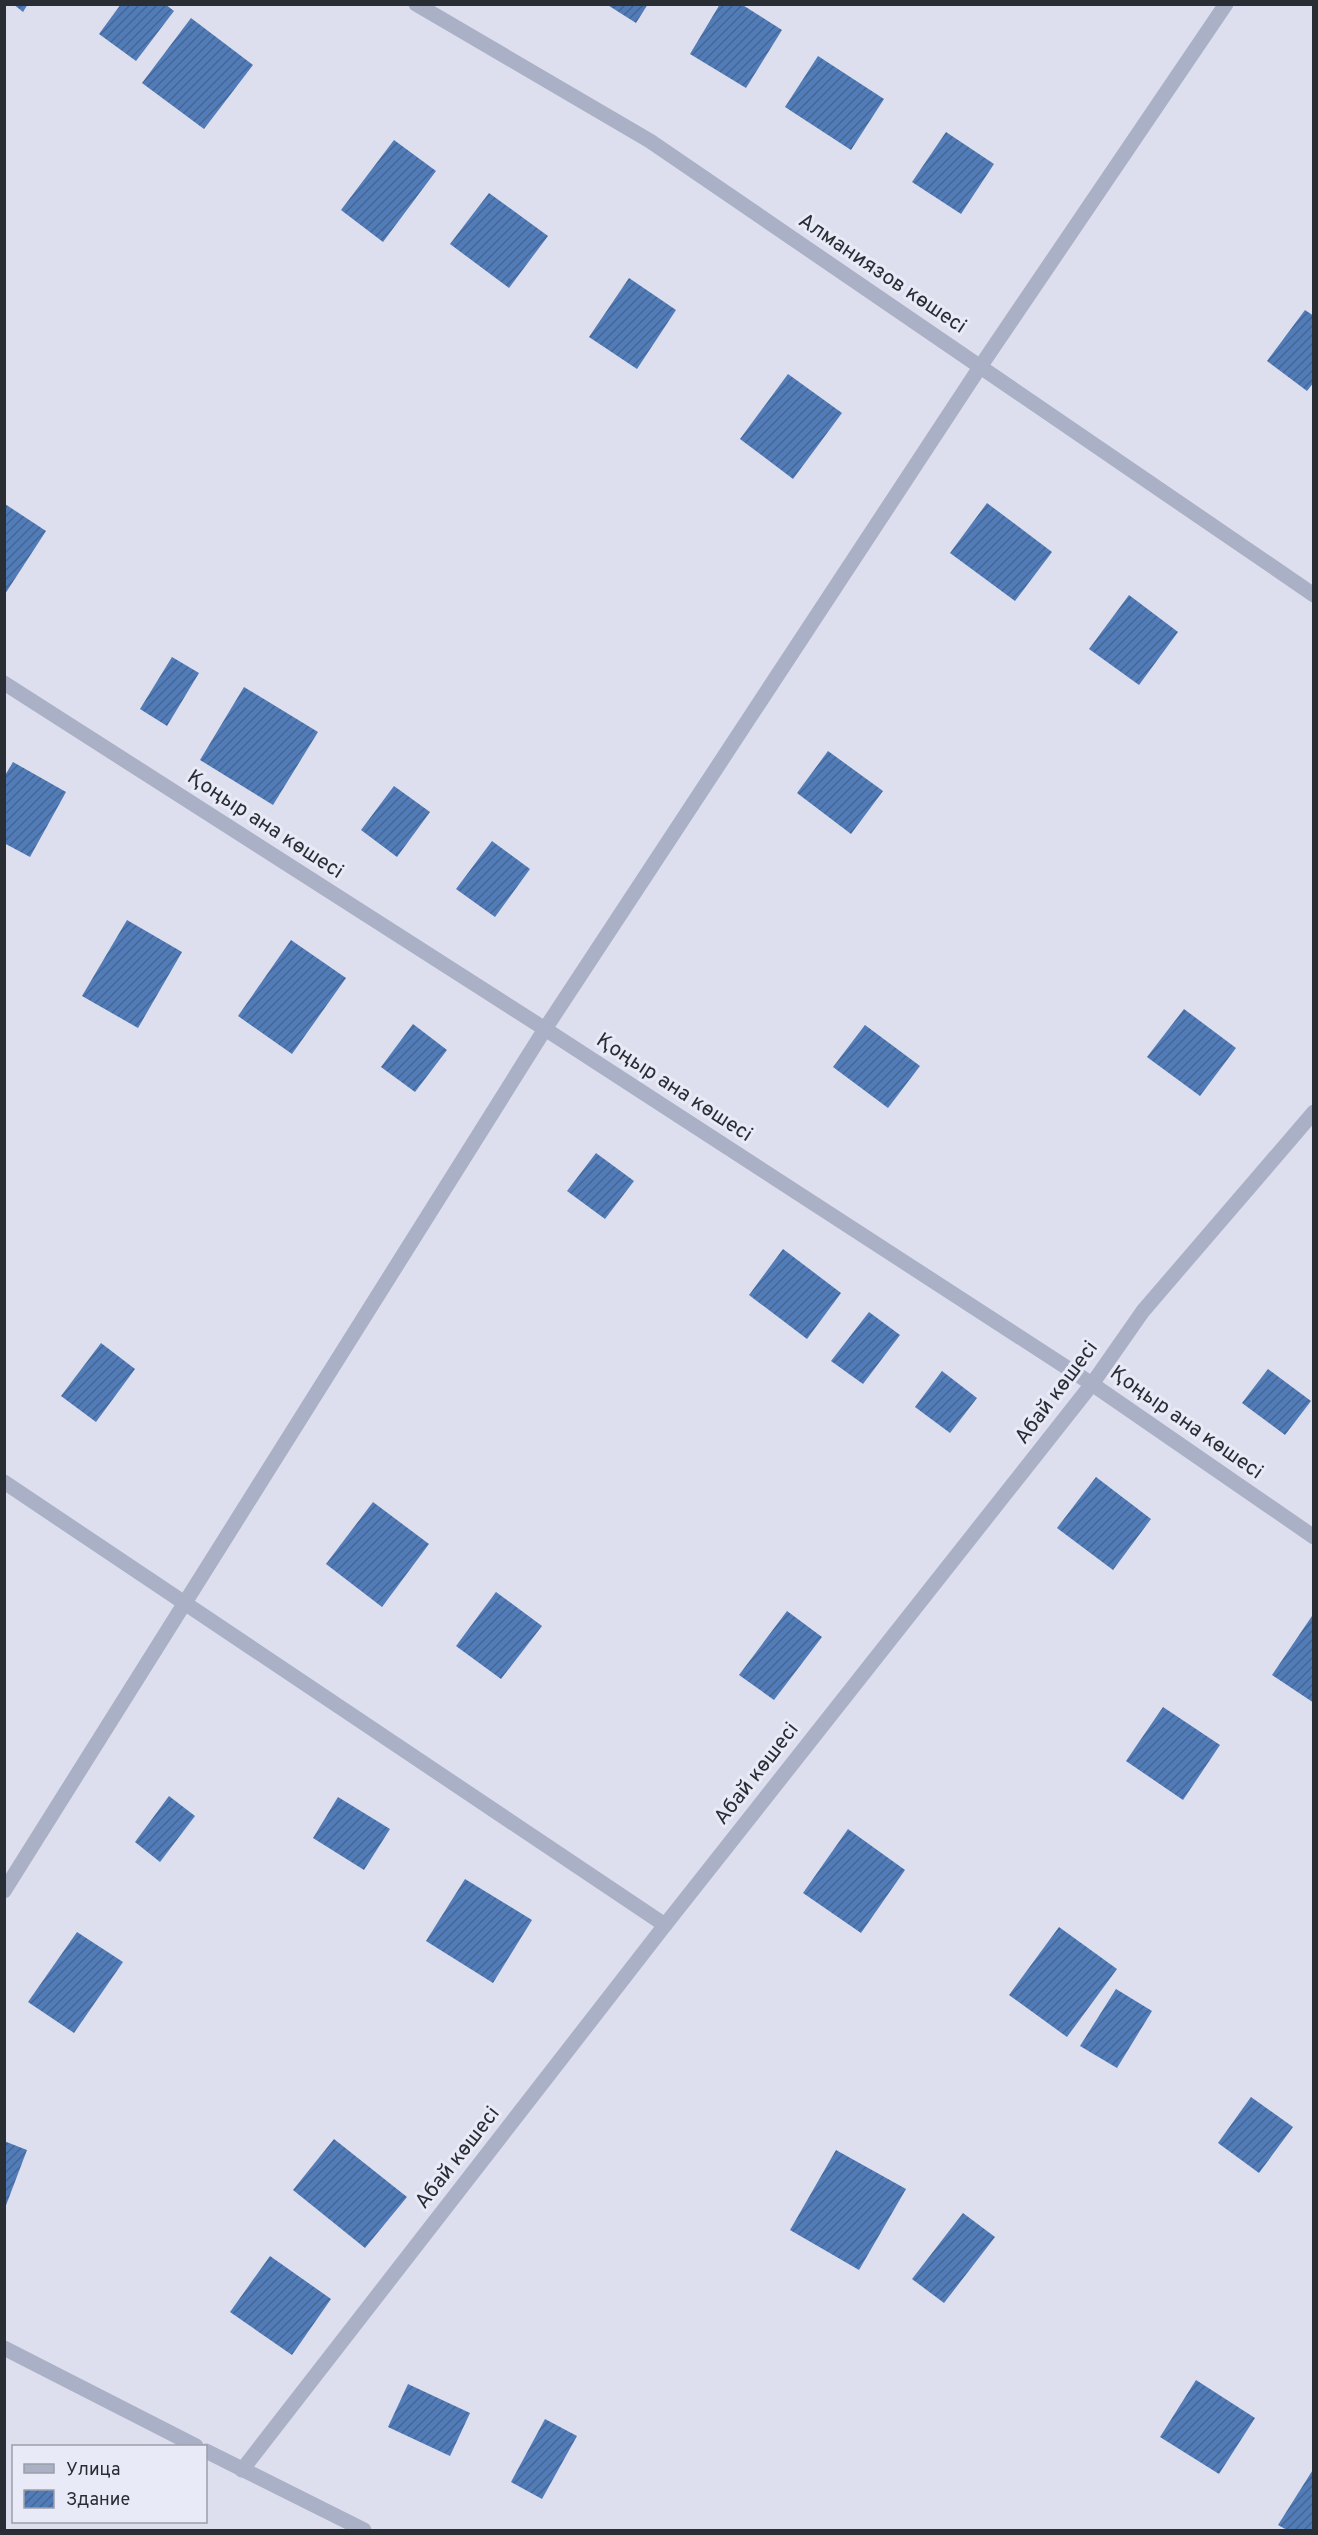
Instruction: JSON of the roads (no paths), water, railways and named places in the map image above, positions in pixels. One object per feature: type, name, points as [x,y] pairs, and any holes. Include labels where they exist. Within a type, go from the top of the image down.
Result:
[{"type":"street","name":"Алманиязов көшесі","points":[[416,4],[650,141],[1314,595]]},
{"type":"street","points":[[4,1891],[545,1029],[980,367],[1226,4]]},
{"type":"street","name":"Қоңыр ана көшесі","points":[[4,683],[545,1029],[1092,1384],[1314,1538]]},
{"type":"street","name":"Абай көшесі","points":[[242,2470],[665,1925],[1092,1384],[1143,1311],[1314,1112]]},
{"type":"street","points":[[4,1482],[665,1925]]},
{"type":"street","points":[[4,2348],[194,2445]]},
{"type":"street","points":[[207,2452],[364,2530]]}]
